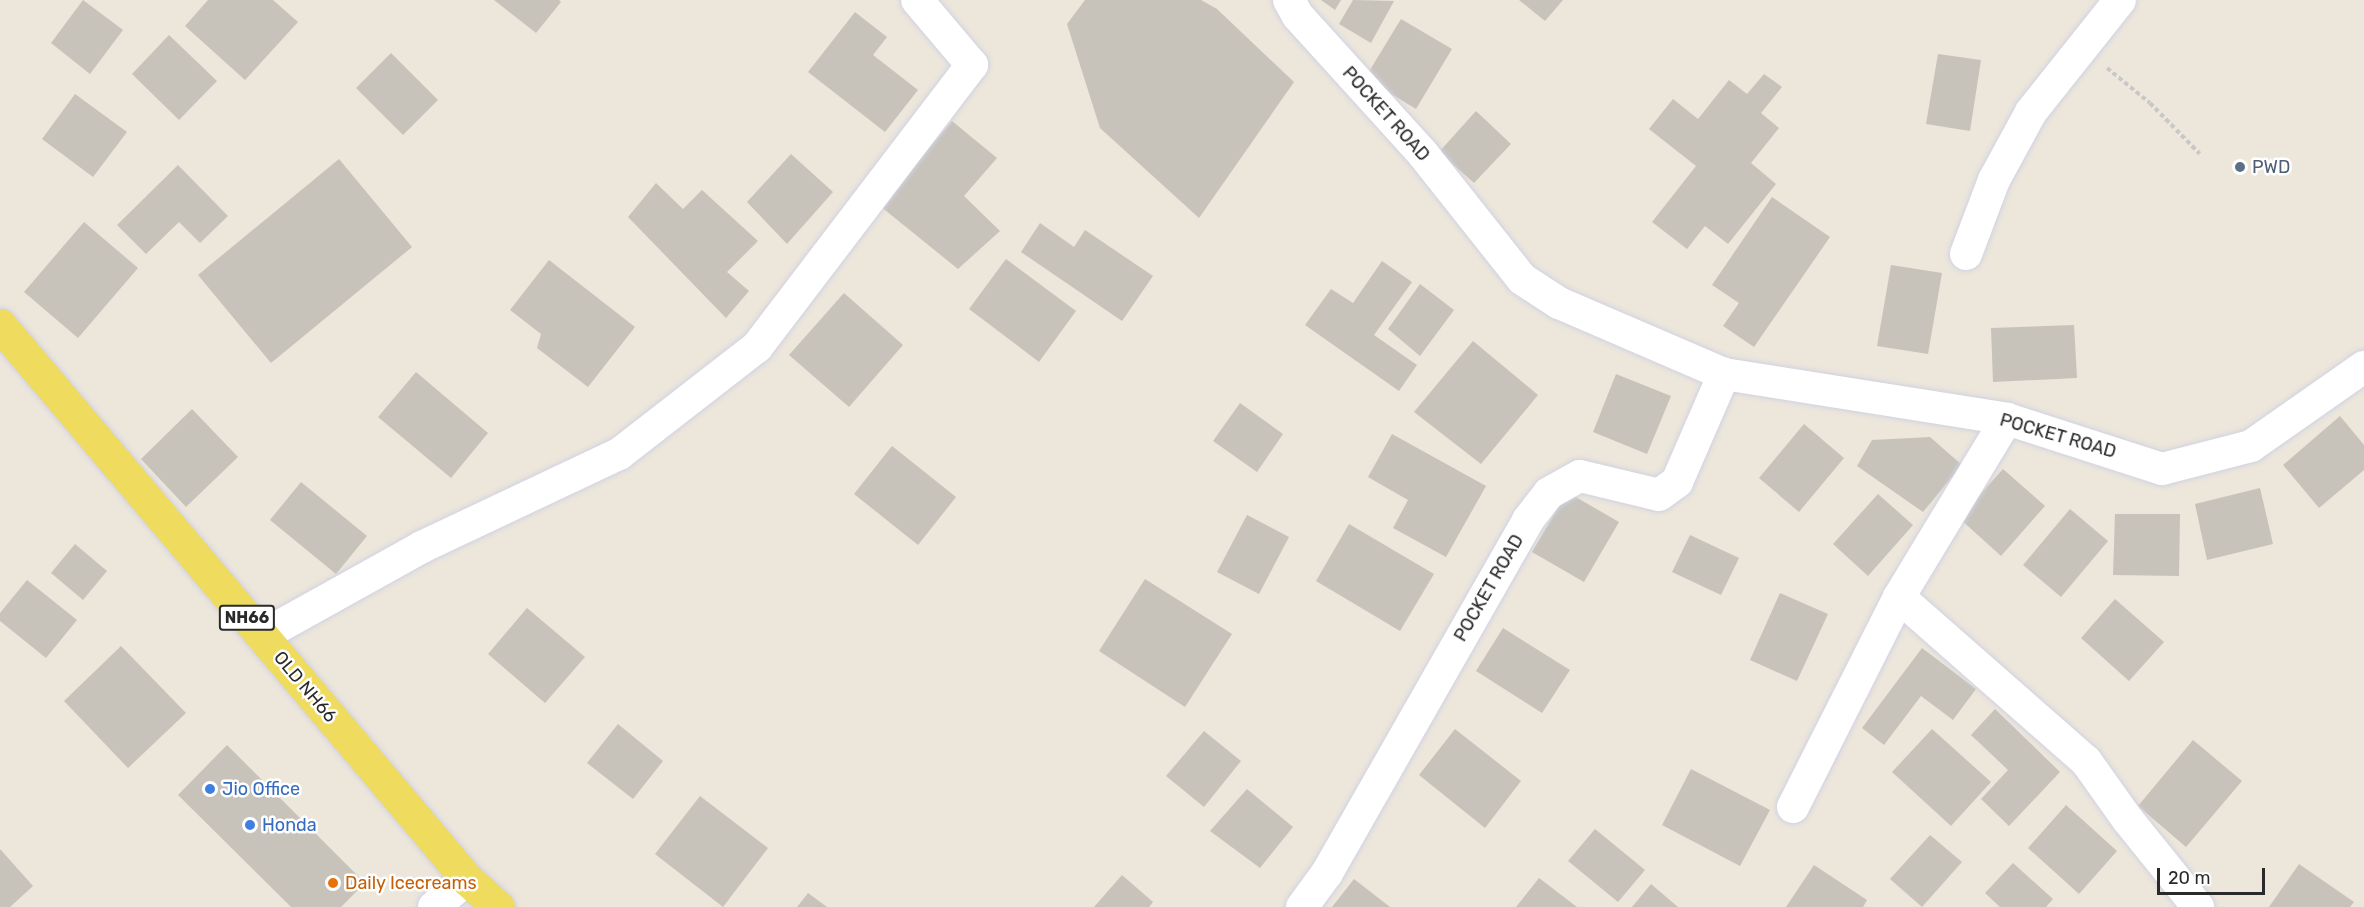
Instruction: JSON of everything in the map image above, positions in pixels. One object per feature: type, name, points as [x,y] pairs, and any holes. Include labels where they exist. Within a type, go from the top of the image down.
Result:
[{"type":"main road","name":"OLD NH66","points":[[0,325],[467,879],[498,907]]},
{"type":"street","points":[[262,636],[422,547],[619,454],[757,347],[972,65],[917,0]]},
{"type":"street","name":"POCKET ROAD","points":[[1289,0],[1298,16],[1423,154],[1522,279],[1559,303],[1724,374],[2007,419],[2162,469],[2251,446],[2364,367]]},
{"type":"street","points":[[1966,254],[1994,180],[2025,122],[2120,0]]},
{"type":"street","name":"POCKET ROAD","points":[[1302,907],[1327,873],[1528,519],[1549,493],[1580,476],[1659,495],[1677,482],[1724,374]]},
{"type":"street","points":[[1793,807],[1899,597],[2007,419]]},
{"type":"street","points":[[1899,597],[2086,761],[2128,820],[2198,907]]},
{"type":"street","points":[[434,907],[467,879]]},
{"type":"path","points":[[2076,55],[2117,72],[2200,154]]},
{"type":"building","points":[[83,0],[123,30],[90,74],[51,43]]},
{"type":"building","points":[[208,0],[273,0],[298,22],[245,80],[185,26]]},
{"type":"building","points":[[494,0],[559,0],[561,2],[536,33]]},
{"type":"building","points":[[1085,0],[1201,0],[1217,9],[1294,82],[1199,218],[1100,128],[1067,24]]},
{"type":"building","points":[[1321,0],[1341,0],[1335,10]]},
{"type":"building","points":[[1353,0],[1394,1],[1371,43],[1339,24]]},
{"type":"building","points":[[1519,0],[1563,0],[1545,21]]},
{"type":"building","points":[[855,12],[887,37],[873,55],[918,90],[885,132],[808,72]]},
{"type":"building","points":[[1401,19],[1452,49],[1416,109],[1365,78]]},
{"type":"building","points":[[169,35],[217,81],[179,120],[132,74]]},
{"type":"building","points":[[391,53],[438,100],[403,135],[356,88]]},
{"type":"building","points":[[1938,54],[1981,60],[1970,131],[1926,124]]},
{"type":"building","points":[[1764,74],[1782,87],[1761,113],[1779,128],[1751,163],[1776,184],[1728,244],[1705,226],[1687,249],[1652,222],[1696,166],[1649,129],[1673,99],[1698,119],[1729,80],[1747,94]]},
{"type":"building","points":[[75,94],[127,132],[93,177],[42,139]]},
{"type":"building","points":[[1476,111],[1511,144],[1474,183],[1439,152]]},
{"type":"building","points":[[952,121],[997,158],[964,196],[1000,231],[958,269],[880,206]]},
{"type":"building","points":[[791,154],[833,192],[787,244],[747,202]]},
{"type":"building","points":[[339,159],[412,247],[271,363],[198,275]]},
{"type":"building","points":[[178,165],[228,216],[200,243],[179,222],[146,254],[117,225]]},
{"type":"building","points":[[656,183],[683,209],[702,190],[758,241],[727,272],[749,291],[726,318],[628,217]]},
{"type":"building","points":[[1772,197],[1830,237],[1754,347],[1723,326],[1739,303],[1712,285]]},
{"type":"building","points":[[84,222],[138,268],[78,338],[24,292]]},
{"type":"building","points":[[1040,223],[1074,247],[1085,230],[1153,276],[1122,321],[1021,252]]},
{"type":"building","points":[[1006,259],[1076,311],[1039,362],[969,309]]},
{"type":"building","points":[[549,260],[635,327],[588,387],[537,348],[541,334],[510,310]]},
{"type":"building","points":[[1382,261],[1412,282],[1374,335],[1417,365],[1399,391],[1305,325],[1331,289],[1353,303]]},
{"type":"building","points":[[1891,265],[1942,273],[1928,354],[1877,346]]},
{"type":"building","points":[[1420,284],[1454,310],[1420,356],[1388,329]]},
{"type":"building","points":[[844,293],[903,345],[849,407],[789,355]]},
{"type":"building","points":[[2074,325],[2077,378],[1993,382],[1991,328]]},
{"type":"building","points":[[1473,341],[1538,395],[1481,464],[1414,412]]},
{"type":"building","points":[[416,372],[488,433],[451,478],[378,417]]},
{"type":"building","points":[[1616,374],[1671,396],[1647,454],[1593,432]]},
{"type":"building","points":[[1240,403],[1283,434],[1257,472],[1213,441]]},
{"type":"building","points":[[192,409],[238,457],[186,507],[141,459]]},
{"type":"building","points":[[2340,416],[2364,445],[2364,470],[2319,508],[2283,465]]},
{"type":"building","points":[[1804,424],[1844,458],[1799,512],[1759,478]]},
{"type":"building","points":[[1392,434],[1486,486],[1446,557],[1393,528],[1408,500],[1368,477]]},
{"type":"building","points":[[1930,437],[1962,465],[1923,512],[1857,466],[1872,440]]},
{"type":"building","points":[[892,446],[956,497],[918,545],[854,494]]},
{"type":"building","points":[[2003,469],[2045,506],[2001,556],[1959,518]]},
{"type":"building","points":[[301,482],[367,536],[336,574],[270,520]]},
{"type":"building","points":[[2260,488],[2273,544],[2207,560],[2195,504]]},
{"type":"building","points":[[1567,492],[1619,522],[1584,582],[1532,552]]},
{"type":"building","points":[[1878,494],[1913,525],[1868,576],[1833,544]]},
{"type":"building","points":[[2070,509],[2108,541],[2061,597],[2023,565]]},
{"type":"building","points":[[2115,514],[2180,514],[2179,576],[2113,575]]},
{"type":"building","points":[[1247,515],[1289,537],[1259,594],[1217,572]]},
{"type":"building","points":[[1349,524],[1434,574],[1400,631],[1316,581]]},
{"type":"building","points":[[1690,535],[1739,558],[1721,595],[1672,572]]},
{"type":"building","points":[[75,544],[107,571],[83,600],[51,573]]},
{"type":"building","points":[[1145,579],[1232,634],[1185,707],[1099,651]]},
{"type":"building","points":[[27,580],[77,620],[46,658],[0,621],[0,613]]},
{"type":"building","points":[[1780,593],[1828,614],[1797,681],[1750,660]]},
{"type":"building","points":[[2115,599],[2164,642],[2129,681],[2081,638]]},
{"type":"building","points":[[527,608],[585,657],[545,703],[488,654]]},
{"type":"building","points":[[1503,628],[1570,670],[1542,713],[1476,671]]},
{"type":"building","points":[[121,646],[186,713],[128,768],[64,701]]},
{"type":"building","points":[[1922,648],[1976,689],[1953,720],[1921,696],[1884,745],[1862,728]]},
{"type":"building","points":[[1995,709],[2060,772],[2009,826],[1981,799],[2008,770],[1971,735]]},
{"type":"building","points":[[618,724],[663,761],[633,799],[587,763]]},
{"type":"building","points":[[1455,729],[1521,781],[1485,828],[1419,775]]},
{"type":"building","points":[[1932,729],[1991,782],[1951,826],[1892,772]]},
{"type":"building","points":[[1204,731],[1241,761],[1204,807],[1166,776]]},
{"type":"building","points":[[2193,740],[2242,781],[2186,847],[2138,806]]},
{"type":"building","points":[[227,745],[365,883],[341,907],[291,907],[178,795]]},
{"type":"building","points":[[1691,769],[1770,810],[1740,866],[1662,825]]},
{"type":"building","points":[[1247,789],[1293,827],[1260,868],[1210,831]]},
{"type":"building","points":[[700,796],[768,848],[723,907],[655,854]]},
{"type":"building","points":[[2066,805],[2117,851],[2079,894],[2028,848]]},
{"type":"building","points":[[1595,829],[1645,870],[1618,902],[1568,861]]},
{"type":"building","points":[[1930,835],[1962,862],[1922,907],[1890,879]]},
{"type":"building","points":[[0,849],[33,886],[10,907],[0,907]]},
{"type":"building","points":[[2013,863],[2053,899],[2046,907],[2000,907],[1985,893]]},
{"type":"building","points":[[2299,864],[2354,902],[2350,907],[2269,907]]},
{"type":"building","points":[[1814,865],[1867,900],[1863,907],[1786,907]]},
{"type":"building","points":[[1122,875],[1153,902],[1149,907],[1094,907]]},
{"type":"building","points":[[1539,878],[1577,907],[1516,907]]},
{"type":"building","points":[[1354,879],[1390,907],[1332,907]]},
{"type":"building","points":[[1651,884],[1678,907],[1632,907]]},
{"type":"building","points":[[808,893],[827,907],[797,907]]},
{"type":"place","name":"PWD","points":[[2240,167]]},
{"type":"place","name":"Jio Office","points":[[210,789]]},
{"type":"place","name":"Honda","points":[[250,825]]},
{"type":"place","name":"Daily Icecreams","points":[[333,883]]}]
